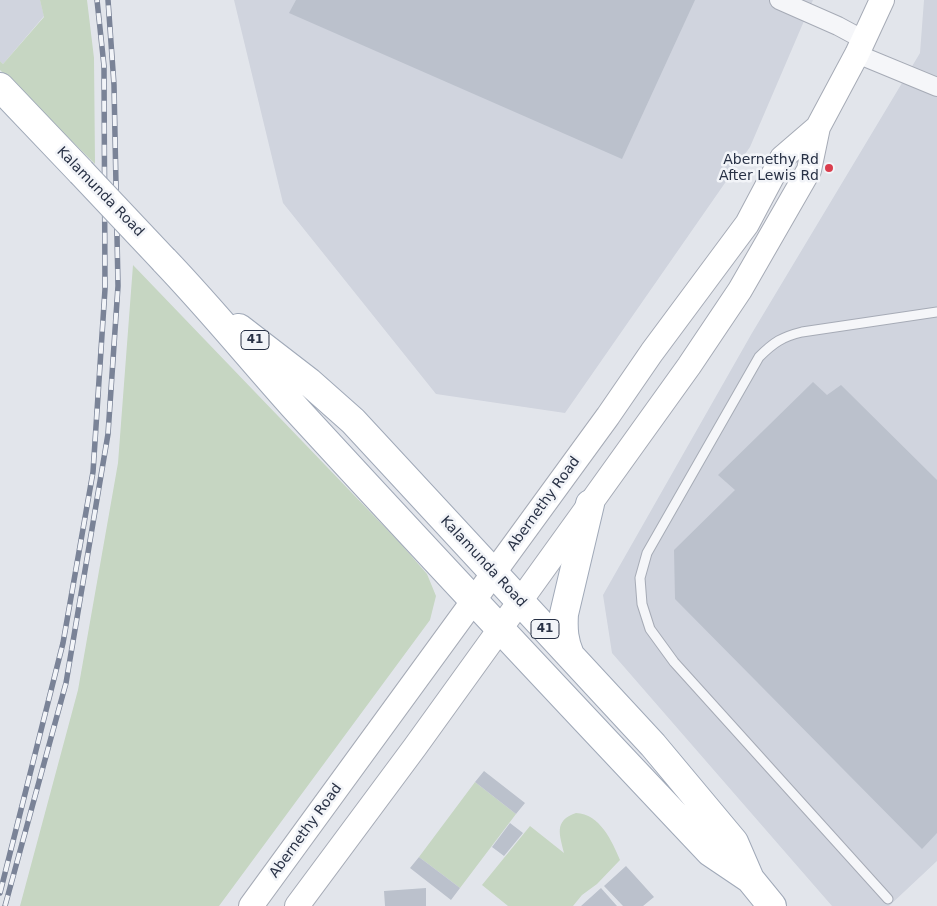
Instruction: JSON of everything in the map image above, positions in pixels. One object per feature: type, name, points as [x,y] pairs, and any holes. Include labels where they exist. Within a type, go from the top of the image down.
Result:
[{"type":"main road","name":"Abernethy Road","points":[[297,906],[415,747],[590,504],[689,366],[740,290],[809,170],[818,127],[861,47],[882,0]]},
{"type":"main road","name":"Kalamunda Road","points":[[0,87],[200,298],[255,364],[710,852],[750,879]]},
{"type":"main road","name":"Abernethy Road","points":[[250,906],[747,224],[782,158],[818,127]]},
{"type":"main road","name":"Kalamunda Road","points":[[200,298],[309,382],[353,421],[653,746],[734,842],[750,879],[772,906]]},
{"type":"main road","points":[[571,657],[565,643],[563,629],[564,614],[590,504]]},
{"type":"street","points":[[779,0],[838,26],[861,47],[937,87]]},
{"type":"lane","points":[[888,899],[674,662],[650,629],[642,604],[640,578],[647,553],[759,357],[772,344],[786,336],[802,332],[937,312]]},
{"type":"shaded area","points":[[0,0],[40,0],[44,16],[3,64],[0,61]]},
{"type":"shaded area","points":[[234,0],[813,0],[750,147],[565,413],[436,394],[283,203]]},
{"type":"shaded area","points":[[924,0],[937,0],[937,861],[889,906],[832,906],[612,653],[603,595],[752,333],[920,53]]},
{"type":"green space","points":[[40,0],[87,0],[94,58],[95,164],[0,70],[0,61],[3,64],[44,17]]},
{"type":"green space","points":[[133,265],[401,544],[427,574],[436,596],[430,620],[219,906],[20,906],[78,690],[118,463]]},
{"type":"green space","points":[[475,782],[516,814],[460,888],[419,857]]},
{"type":"green space","points":[[576,813],[592,818],[598,823],[609,837],[620,860],[597,884],[582,895],[573,906],[508,906],[482,885],[530,826],[564,853],[560,835],[561,824],[569,816]]},
{"type":"building","points":[[296,0],[695,0],[622,159],[289,13]]},
{"type":"building","points":[[813,382],[827,395],[841,385],[937,480],[937,833],[922,849],[675,599],[674,550],[735,490],[718,475]]},
{"type":"building","points":[[484,771],[525,803],[516,814],[475,782]]},
{"type":"building","points":[[510,823],[523,833],[504,856],[492,847]]},
{"type":"building","points":[[419,857],[460,888],[451,900],[410,868]]},
{"type":"building","points":[[626,866],[654,897],[643,906],[623,906],[604,886]]},
{"type":"building","points":[[426,888],[426,906],[385,906],[384,891]]},
{"type":"building","points":[[601,888],[617,906],[581,906]]},
{"type":"railway","points":[[0,893],[63,643],[93,472],[105,289],[104,66],[97,0]]},
{"type":"railway","points":[[5,906],[66,683],[108,434],[118,286],[114,85],[108,0]]},
{"type":"place","name":"Abernethy Rd After Lewis Rd","points":[[829,168]]}]
